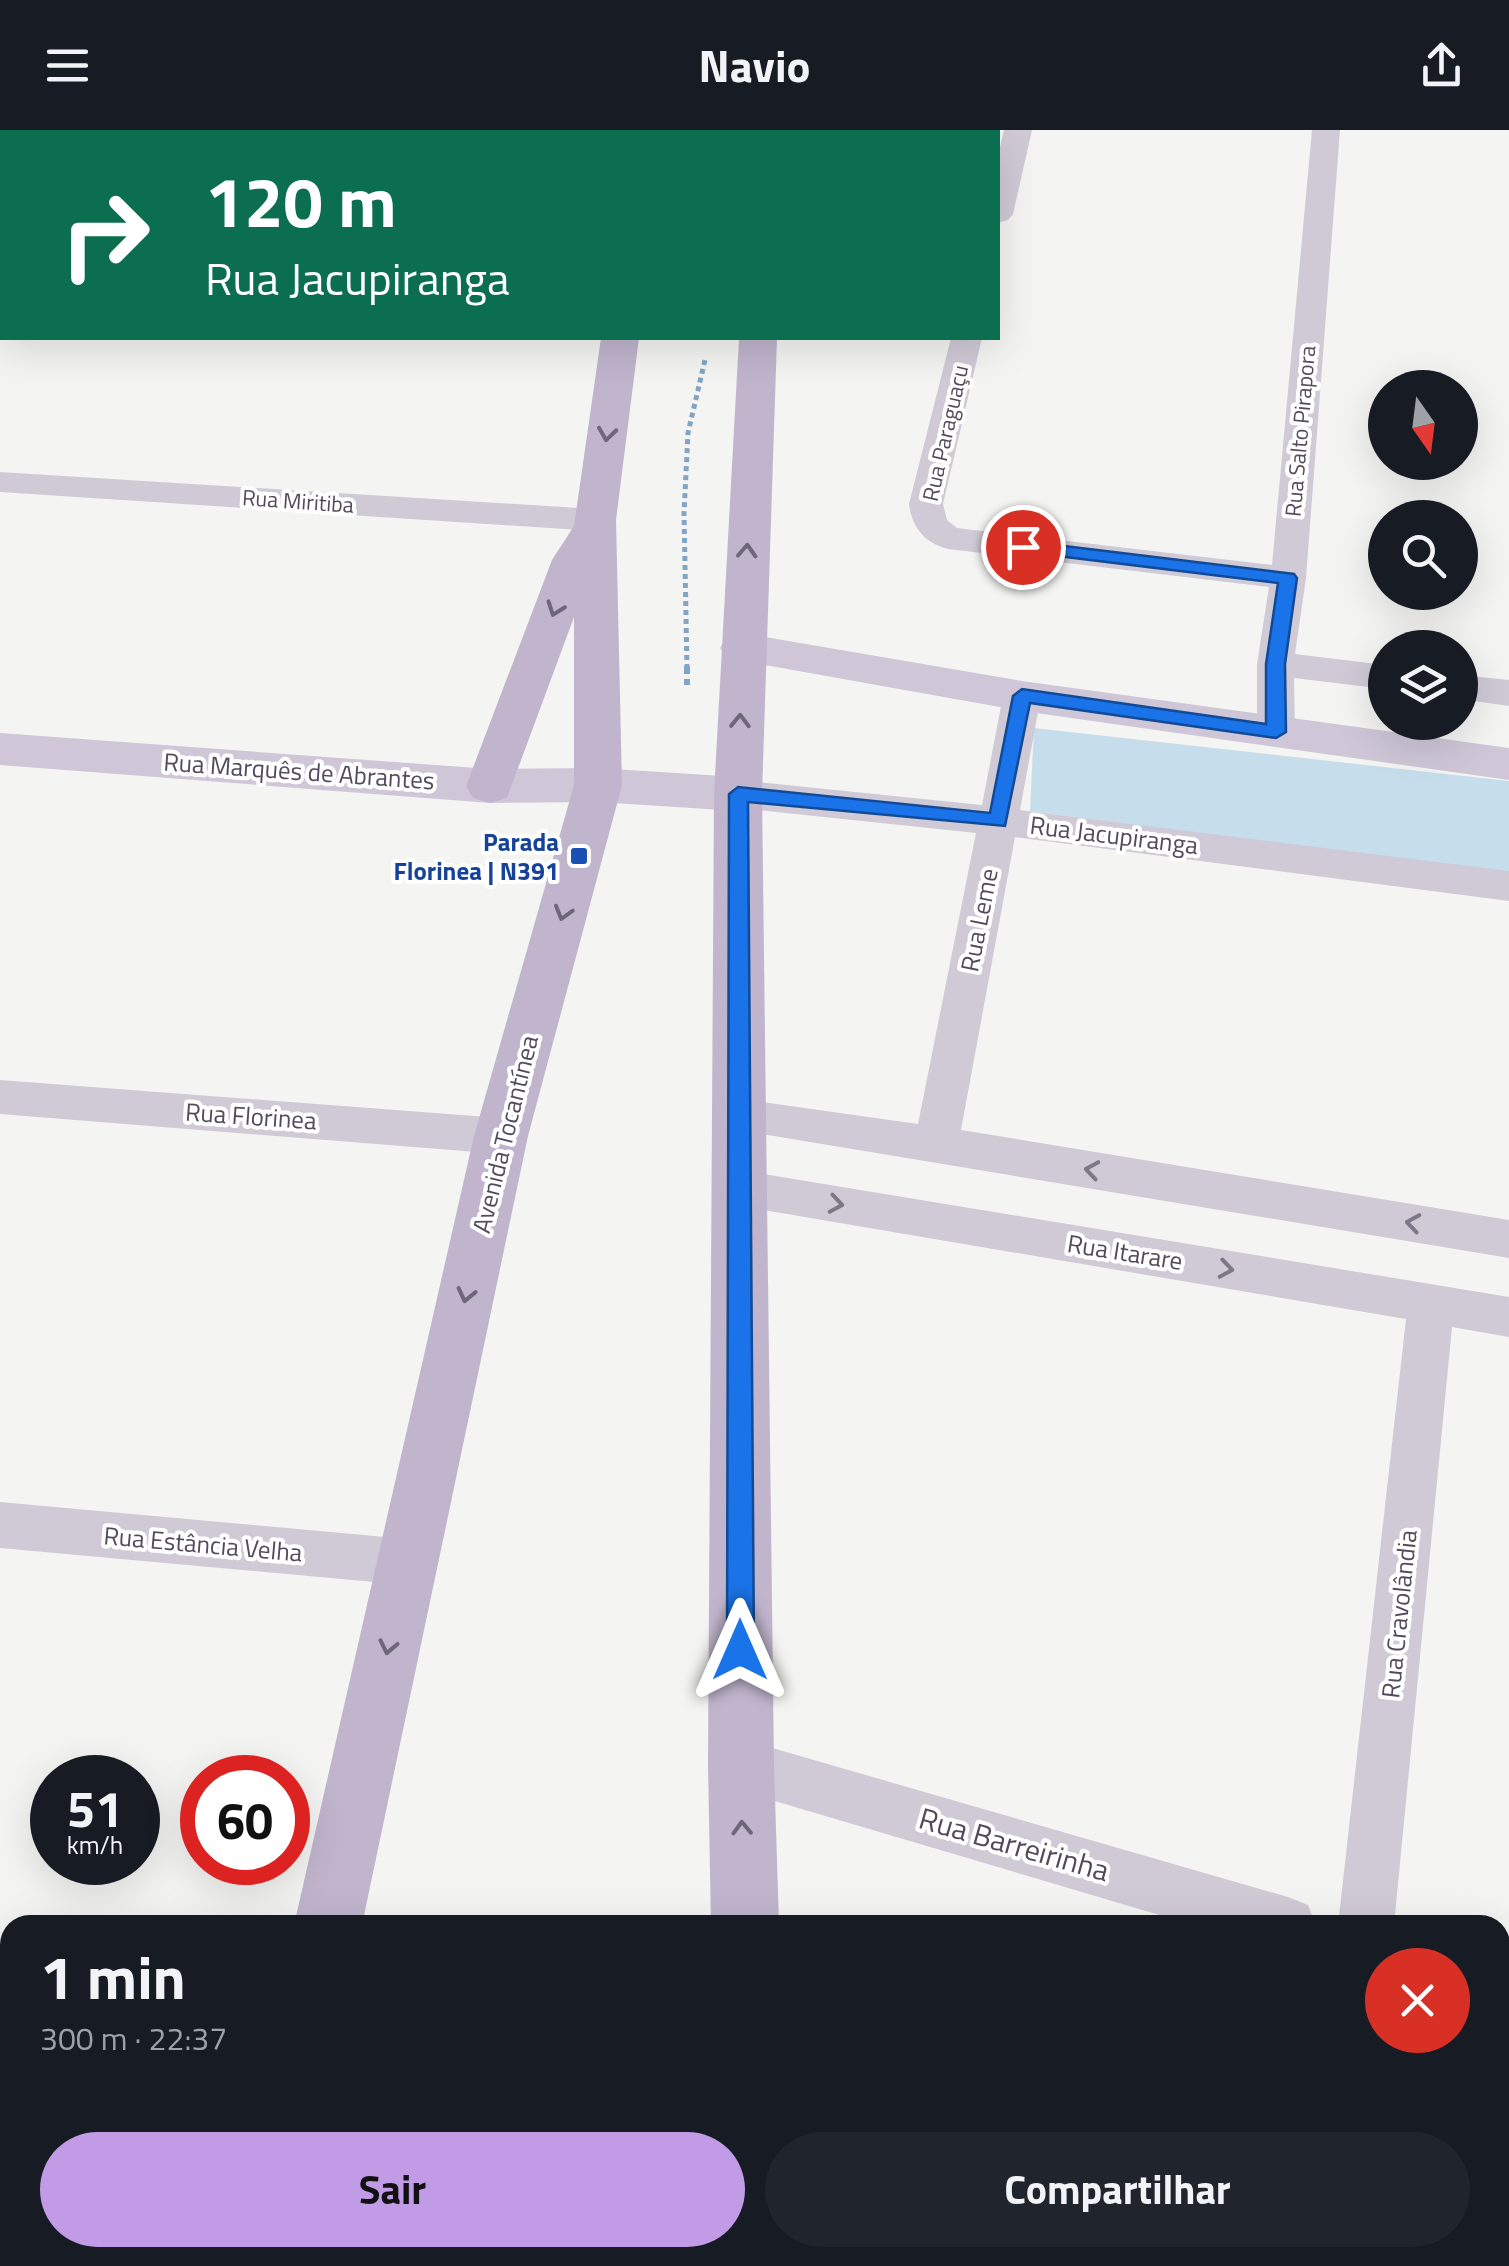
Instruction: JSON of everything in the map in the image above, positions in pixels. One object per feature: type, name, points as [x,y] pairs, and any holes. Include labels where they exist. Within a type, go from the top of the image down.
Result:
[{"type":"main road","name":"Avenida Tocantínea","points":[[330,1915],[502,1136],[598,785],[595,520],[620,340]]},
{"type":"main road","points":[[746,1915],[740,1765],[738,794],[758,340]]},
{"type":"main road","points":[[490,786],[573,560],[595,520]]},
{"type":"street","points":[[1000,206],[1018,130]]},
{"type":"street","name":"Rua Salto Pirapora","points":[[1276,732],[1276,664],[1288,578],[1326,130]]},
{"type":"street","name":"Rua Paraguaçu","points":[[967,340],[926,504],[927,516],[939,534],[1288,578]]},
{"type":"street","name":"Rua Miritiba","points":[[0,482],[595,520]]},
{"type":"street","points":[[742,648],[1022,696],[1509,764]]},
{"type":"street","points":[[1276,664],[1368,676]]},
{"type":"street","points":[[1478,689],[1509,693]]},
{"type":"street","name":"Rua Leme","points":[[936,1144],[1022,696]]},
{"type":"street","name":"Rua Marquês de Abrantes","points":[[0,749],[490,786],[598,785]]},
{"type":"street","name":"Rua Jacupiranga","points":[[598,785],[738,794],[998,821],[1509,886]]},
{"type":"street","name":"Rua Florinea","points":[[0,1096],[502,1136]]},
{"type":"street","points":[[741,1116],[936,1144],[1509,1240]]},
{"type":"street","name":"Rua Itarare","points":[[740,1188],[1509,1317]]},
{"type":"street","name":"Rua Cravolândia","points":[[1367,1915],[1431,1304]]},
{"type":"street","name":"Rua Estância Velha","points":[[0,1526],[407,1562]]},
{"type":"street","name":"Rua Barreirinha","points":[[740,1765],[1254,1915]]},
{"type":"shaded area","points":[[1034,728],[1509,781],[1509,874],[1030,811]]},
{"type":"place","name":"Parada Florinea | N391","points":[[579,856]]},
{"type":"route","points":[[740,1650],[738,794],[998,821],[1022,696],[1276,732],[1276,664],[1288,578],[1023,547]]}]
